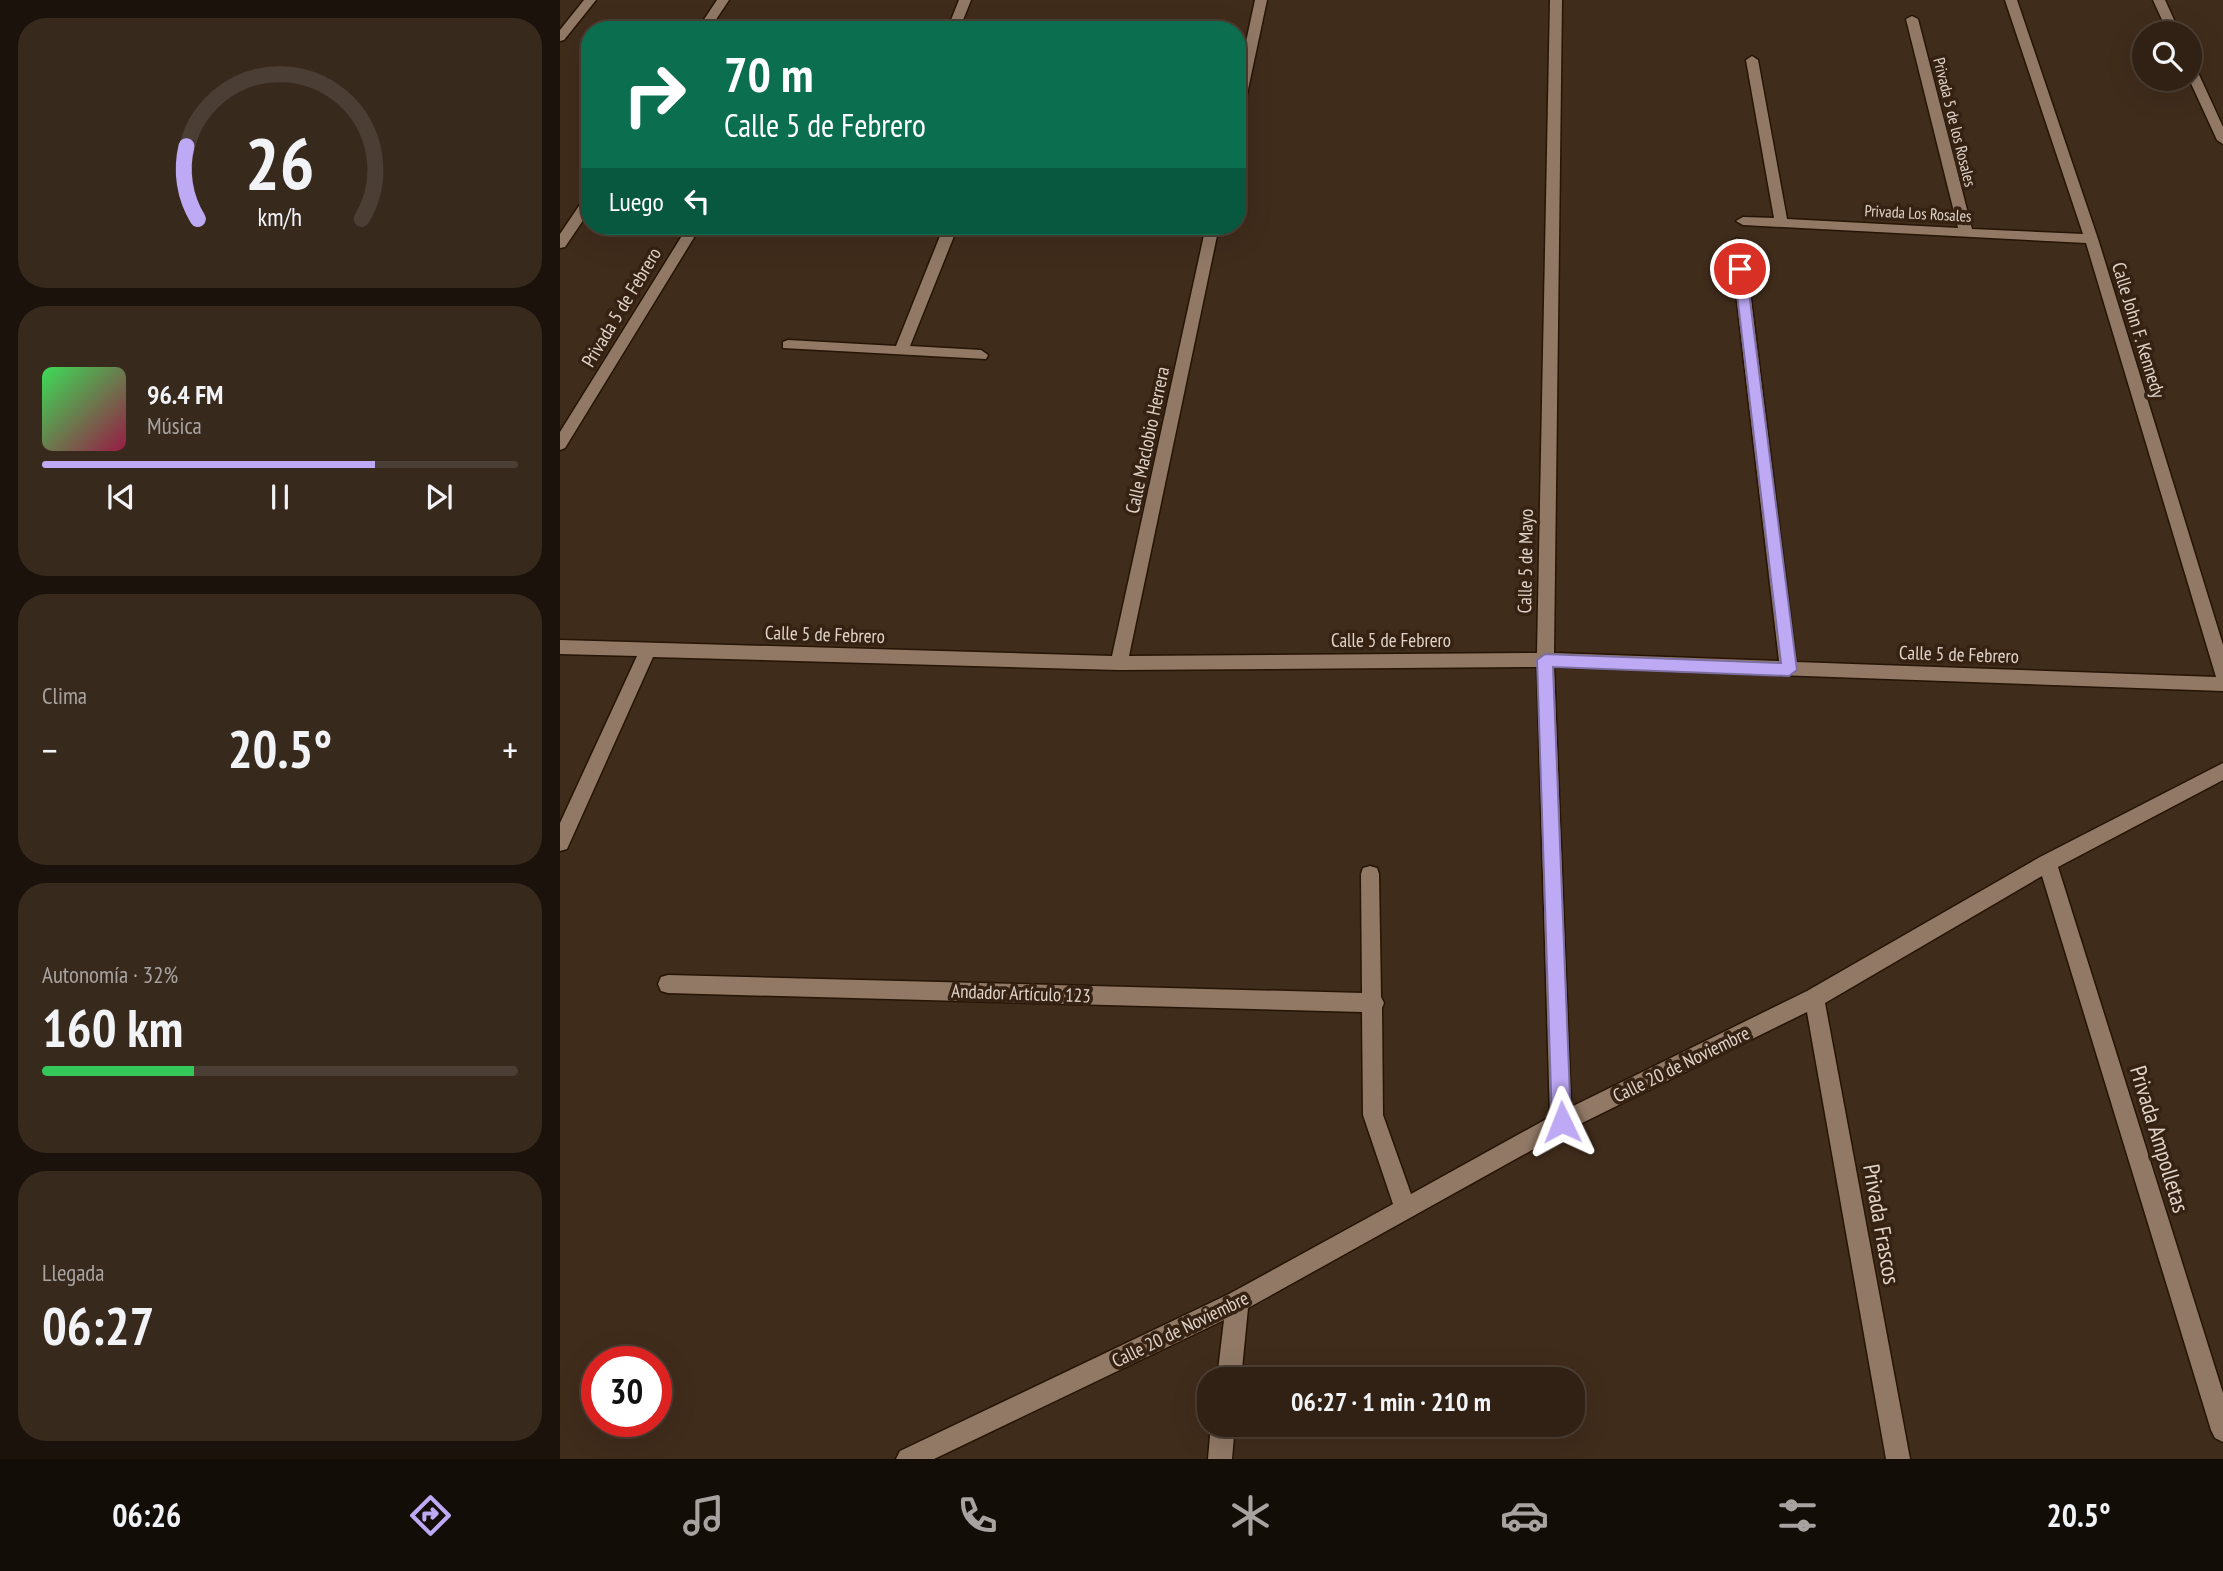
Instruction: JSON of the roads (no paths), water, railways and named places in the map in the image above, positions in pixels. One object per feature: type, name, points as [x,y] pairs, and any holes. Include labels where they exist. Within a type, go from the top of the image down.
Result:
[{"type":"street","points":[[560,38],[590,0]]},
{"type":"street","points":[[709,21],[723,0]]},
{"type":"street","points":[[957,21],[965,0]]},
{"type":"street","points":[[1246,72],[1262,0]]},
{"type":"street","name":"Calle 5 de Mayo","points":[[1556,0],[1545,660],[1562,1122]]},
{"type":"street","name":"Calle John F. Kennedy","points":[[2011,0],[2091,239],[2223,673]]},
{"type":"street","points":[[2159,0],[2169,21]]},
{"type":"street","name":"Privada 5 de los Rosales","points":[[1912,19],[1966,233]]},
{"type":"street","points":[[1752,60],[1781,223]]},
{"type":"street","points":[[2201,91],[2223,139]]},
{"type":"street","points":[[560,244],[581,213]]},
{"type":"street","name":"Privada Los Rosales","points":[[1743,221],[2091,239]]},
{"type":"street","name":"Privada 5 de Febrero","points":[[560,444],[688,235]]},
{"type":"street","points":[[901,351],[947,235]]},
{"type":"street","name":"Calle Maclobio Herrera","points":[[1119,663],[1211,235]]},
{"type":"street","points":[[1737,242],[1789,670]]},
{"type":"street","points":[[788,345],[981,355]]},
{"type":"street","name":"Calle 5 de Febrero","points":[[560,647],[1119,663],[1545,660],[2223,684]]},
{"type":"street","points":[[560,843],[648,650]]},
{"type":"street","name":"Calle 20 de Noviembre","points":[[908,1459],[1237,1302],[1562,1122],[1814,998],[2047,863],[2223,771]]},
{"type":"street","name":"Privada Ampolletas","points":[[2047,863],[2223,1430]]},
{"type":"street","points":[[1370,874],[1374,1003],[1373,1115],[1406,1209]]},
{"type":"street","name":"Andador Artículo 123","points":[[668,984],[1374,1003]]},
{"type":"street","name":"Privada Frascos","points":[[1814,998],[1898,1459]]},
{"type":"street","points":[[1230,1367],[1237,1302]]},
{"type":"street","points":[[1220,1459],[1222,1437]]}]
